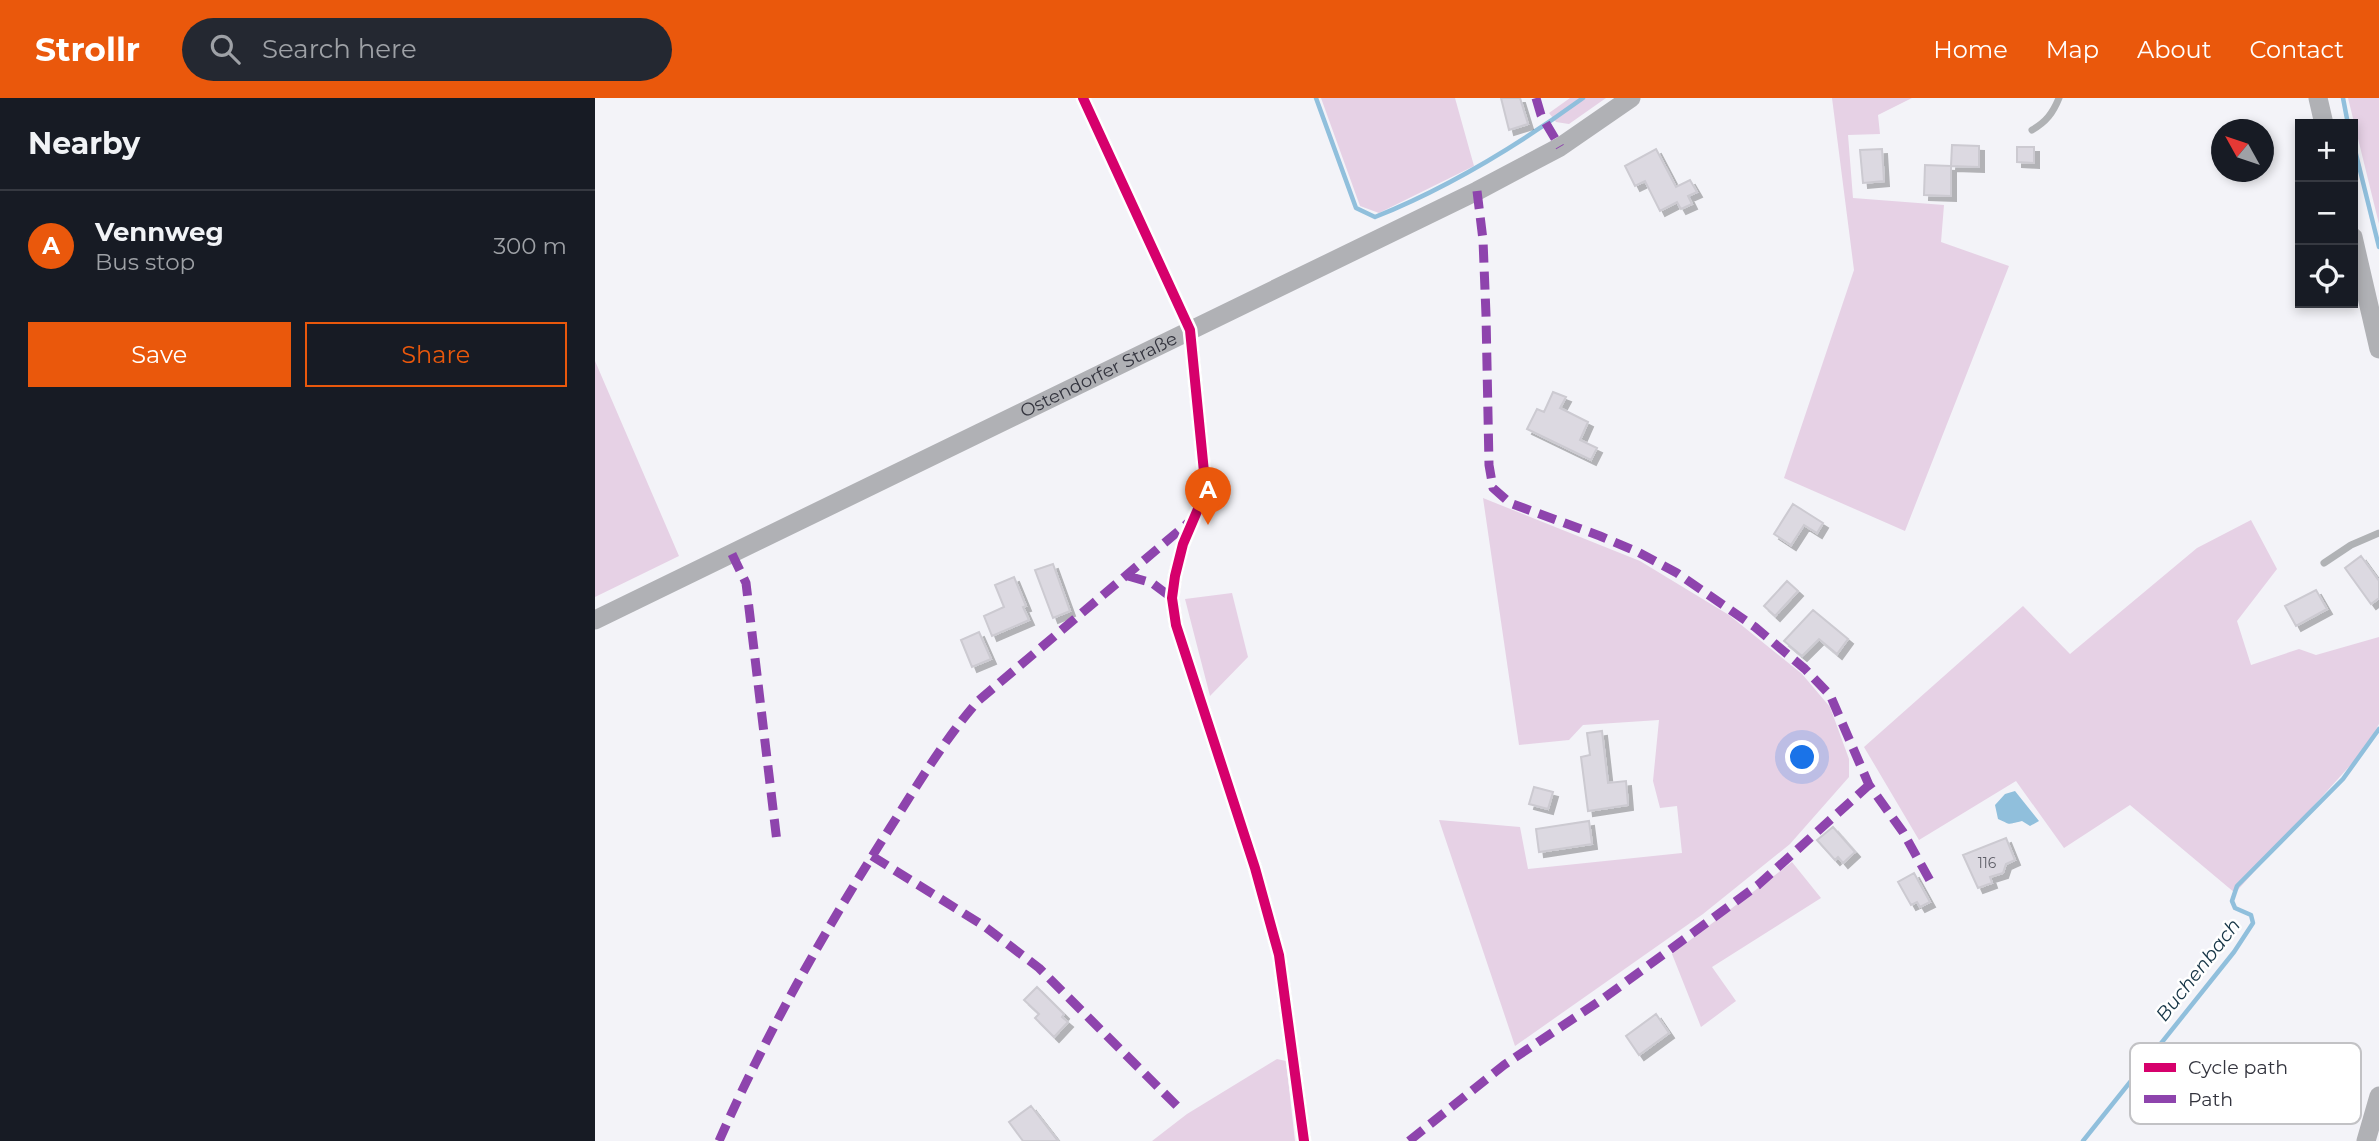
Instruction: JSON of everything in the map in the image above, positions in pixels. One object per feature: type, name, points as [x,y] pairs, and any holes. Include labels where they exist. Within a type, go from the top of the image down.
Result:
[{"type":"main road","name":"Ostendorfer Straße","points":[[595,620],[1476,191],[1560,147],[1631,98]]},
{"type":"main road","points":[[2318,98],[2323,119]]},
{"type":"main road","points":[[2355,245],[2378,344]]},
{"type":"main road","points":[[2366,1141],[2379,1096]]},
{"type":"street","points":[[1083,98],[1190,330],[1204,472],[1201,502],[1183,544],[1172,598],[1176,625],[1255,868],[1279,956],[1304,1141]]},
{"type":"lane","points":[[2032,130],[2044,123],[2059,98]]},
{"type":"lane","points":[[2324,563],[2351,545],[2379,533]]},
{"type":"shaded area","points":[[1321,98],[1455,98],[1474,166],[1379,213],[1360,206]]},
{"type":"shaded area","points":[[1570,98],[1606,98],[1569,124],[1556,122],[1549,113]]},
{"type":"shaded area","points":[[1832,98],[1912,98],[1878,115],[1880,134],[1848,135],[1853,198],[1944,205],[1941,242],[2009,266],[1905,531],[1784,478],[1854,270]]},
{"type":"shaded area","points":[[2348,98],[2379,98],[2379,224],[2358,139],[2358,119],[2353,119]]},
{"type":"shaded area","points":[[595,361],[679,556],[595,597]]},
{"type":"shaded area","points":[[1483,498],[1640,561],[1729,615],[1802,674],[1830,707],[1849,759],[1849,777],[1790,844],[1703,914],[1515,1046],[1439,820],[1520,827],[1528,869],[1682,853],[1677,806],[1660,808],[1653,781],[1659,720],[1583,725],[1569,740],[1519,745]]},
{"type":"shaded area","points":[[2251,520],[2277,569],[2237,621],[2251,665],[2299,649],[2316,655],[2379,637],[2379,724],[2365,749],[2235,893],[2130,805],[2064,848],[2016,781],[1919,840],[1864,747],[2023,606],[2070,654],[2197,548]]},
{"type":"shaded area","points":[[1232,593],[1248,657],[1210,696],[1185,599]]},
{"type":"shaded area","points":[[1792,862],[1821,898],[1712,967],[1736,1001],[1701,1027],[1672,954]]},
{"type":"shaded area","points":[[1277,1059],[1286,1061],[1295,1141],[1152,1141],[1187,1114]]},
{"type":"water","points":[[2015,791],[2039,821],[2030,826],[2022,821],[2009,824],[1998,819],[1995,805],[2005,794]]},
{"type":"building","points":[[1501,98],[1520,98],[1528,124],[1509,130]]},
{"type":"building","points":[[1952,145],[1979,146],[1979,167],[1951,166]]},
{"type":"building","points":[[2017,147],[2034,147],[2034,163],[2017,162]]},
{"type":"building","points":[[1656,149],[1676,187],[1690,180],[1697,192],[1688,196],[1692,204],[1681,209],[1677,202],[1660,211],[1645,181],[1635,186],[1625,166]]},
{"type":"building","points":[[1882,149],[1884,181],[1863,183],[1860,150]]},
{"type":"building","points":[[1925,165],[1951,166],[1951,196],[1924,195]]},
{"type":"building","points":[[1553,392],[1566,397],[1560,408],[1588,422],[1580,440],[1597,448],[1591,460],[1527,429],[1537,409],[1544,412]]},
{"type":"building","points":[[1793,504],[1823,523],[1817,533],[1804,525],[1791,545],[1774,534]]},
{"type":"building","points":[[2361,556],[2379,581],[2379,598],[2371,604],[2345,568]]},
{"type":"building","points":[[1053,564],[1070,611],[1053,618],[1035,570]]},
{"type":"building","points":[[1014,577],[1029,620],[992,636],[984,616],[1004,607],[995,585]]},
{"type":"building","points":[[1787,581],[1798,591],[1775,616],[1764,606]]},
{"type":"building","points":[[2316,590],[2327,609],[2296,626],[2285,606]]},
{"type":"building","points":[[1813,610],[1848,639],[1837,654],[1819,639],[1802,656],[1784,641]]},
{"type":"building","points":[[979,632],[991,659],[972,667],[961,640]]},
{"type":"building","points":[[1602,731],[1608,783],[1626,781],[1628,805],[1588,811],[1581,757],[1590,755],[1587,733]]},
{"type":"building","points":[[1534,787],[1553,792],[1548,809],[1529,804]]},
{"type":"building","points":[[1589,821],[1592,844],[1539,852],[1536,829]]},
{"type":"building","points":[[1833,827],[1855,852],[1843,863],[1838,857],[1835,860],[1817,840]]},
{"type":"building","points":[[2006,838],[2015,860],[2006,864],[2003,873],[1990,877],[1992,883],[1978,888],[1963,855]]},
{"type":"building","points":[[1914,873],[1930,902],[1920,907],[1917,902],[1911,905],[1898,882]]},
{"type":"building","points":[[1037,987],[1064,1014],[1062,1017],[1068,1022],[1054,1037],[1035,1018],[1039,1014],[1024,1000]]},
{"type":"building","points":[[1656,1014],[1669,1033],[1639,1055],[1626,1036]]},
{"type":"building","points":[[1031,1106],[1058,1141],[1023,1141],[1009,1122]]},
{"type":"waterway","points":[[1316,98],[1356,208],[1375,217],[1482,164],[1583,98]]},
{"type":"waterway","points":[[2343,98],[2347,119]]},
{"type":"waterway","points":[[2358,162],[2379,247]]},
{"type":"waterway","name":"Buchenbach","points":[[2161,1043],[2234,952],[2253,923],[2251,915],[2235,908],[2232,901],[2237,886],[2343,779],[2379,729]]},
{"type":"waterway","name":"Buchenbach","points":[[2083,1141],[2130,1082]]},
{"type":"marked path","points":[[1536,98],[1541,115],[1560,147]]},
{"type":"marked path","points":[[1477,191],[1483,240],[1489,465],[1493,488],[1510,503],[1600,536],[1677,573],[1755,627],[1805,669],[1830,695],[1869,785],[1903,832],[1933,886]]},
{"type":"marked path","points":[[719,1141],[777,1020],[820,942],[954,731],[978,701],[1188,523]]},
{"type":"marked path","points":[[732,554],[746,583],[777,842]]},
{"type":"marked path","points":[[1128,576],[1152,583],[1172,598]]},
{"type":"marked path","points":[[1409,1141],[1504,1065],[1604,998],[1758,885],[1869,785]]},
{"type":"marked path","points":[[872,856],[984,926],[1039,968],[1183,1112]]},
{"type":"cycle path","points":[[1083,98],[1190,330],[1204,472],[1201,502],[1183,544],[1172,598],[1176,625],[1255,868],[1279,955],[1304,1141]]},
{"type":"place","name":"Vennweg","points":[[1208,525]]}]
